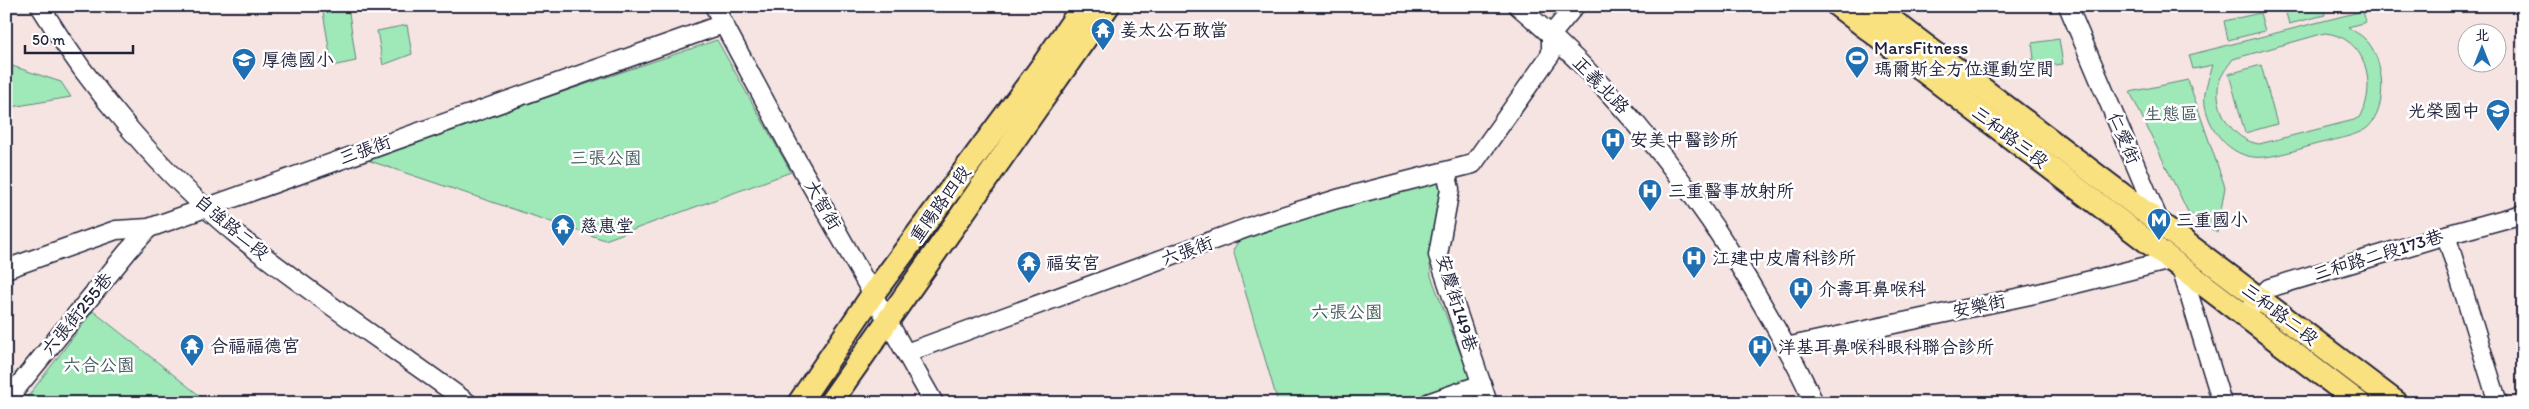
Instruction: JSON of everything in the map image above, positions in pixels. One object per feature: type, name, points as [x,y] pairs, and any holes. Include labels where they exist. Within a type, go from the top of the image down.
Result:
[{"type":"main road","name":"重陽路四段","points":[[797,402],[873,294],[1083,6]]},
{"type":"main road","name":"重陽路四段","points":[[830,403],[887,318],[1108,6]]},
{"type":"main road","name":"三和路三段","points":[[1838,6],[2176,264]]},
{"type":"main road","name":"三和路三段","points":[[1873,6],[2161,226]]},
{"type":"main road","name":"三和路二段","points":[[2161,226],[2260,298],[2397,403]]},
{"type":"main road","name":"三和路二段","points":[[2176,264],[2358,403]]},
{"type":"street","name":"自強路二段","points":[[40,6],[108,103],[155,156],[206,207],[242,239],[468,403]]},
{"type":"street","name":"大智街","points":[[714,6],[934,403]]},
{"type":"street","name":"正義北路","points":[[1518,6],[1552,35],[1625,109],[1681,177],[1746,276],[1786,347],[1814,403]]},
{"type":"street","points":[[1552,35],[1575,6]]},
{"type":"street","name":"仁愛街","points":[[2068,6],[2176,264],[2222,403]]},
{"type":"street","name":"三張街","points":[[6,268],[116,230],[149,228],[723,24]]},
{"type":"street","name":"六張街","points":[[906,352],[1260,223],[1337,199],[1473,164],[1551,54],[1552,35]]},
{"type":"street","name":"安慶街149巷","points":[[1446,172],[1450,189],[1438,255],[1488,403]]},
{"type":"street","name":"三和路二段173巷","points":[[2244,315],[2269,288],[2523,214]]},
{"type":"street","name":"六張街255巷","points":[[6,401],[128,251],[149,228]]},
{"type":"street","points":[[2446,235],[2498,403]]},
{"type":"street","name":"安樂街","points":[[1786,347],[2176,264]]},
{"type":"street","points":[[1428,403],[1482,384]]},
{"type":"green space","points":[[322,6],[348,6],[356,61],[332,66]]},
{"type":"green space","points":[[2284,6],[2323,6],[2325,15],[2289,24]]},
{"type":"green space","points":[[2363,11],[2366,22],[2348,27],[2364,38],[2371,46],[2376,57],[2382,83],[2379,109],[2374,120],[2367,128],[2350,136],[2271,156],[2254,157],[2243,155],[2225,143],[2212,126],[2208,116],[2205,95],[2213,65],[2193,69],[2189,55]],"holes":[[[2325,33],[2339,36],[2359,52],[2364,64],[2368,90],[2361,116],[2354,120],[2259,144],[2249,141],[2233,129],[2222,112],[2218,92],[2220,79],[2233,59]]]},
{"type":"green space","points":[[2260,13],[2265,31],[2228,40],[2224,21]]},
{"type":"green space","points":[[407,25],[412,54],[383,65],[377,31]]},
{"type":"green space","points":[[2059,39],[2063,64],[2005,71],[1997,64],[2034,59],[2032,43]]},
{"type":"green space","name":"三張公園","points":[[717,40],[791,172],[605,240],[364,159]]},
{"type":"green space","points":[[6,64],[61,82],[71,97],[6,108]]},
{"type":"green space","points":[[2261,65],[2277,124],[2245,133],[2229,74]]},
{"type":"green space","name":"生態區","points":[[2188,80],[2225,187],[2217,233],[2188,212],[2130,92]]},
{"type":"green space","name":"六張公園","points":[[1442,178],[1437,227],[1429,254],[1431,276],[1470,379],[1406,403],[1278,403],[1233,250],[1238,242],[1325,210]]},
{"type":"green space","name":"六合公園","points":[[93,311],[209,403],[23,403]]},
{"type":"place","name":"姜太公石敢當","points":[[1103,51]]},
{"type":"place","name":"MarsFitness 瑪爾斯全方位運動空間","points":[[1857,79]]},
{"type":"place","name":"厚德國小","points":[[244,81]]},
{"type":"place","name":"光榮國中","points":[[2498,132]]},
{"type":"place","name":"安美中醫診所","points":[[1613,161]]},
{"type":"place","name":"三重醫事放射所","points":[[1650,212]]},
{"type":"place","name":"三重國小","points":[[2159,241]]},
{"type":"place","name":"慈惠堂","points":[[563,247]]},
{"type":"place","name":"江建中皮膚科診所","points":[[1694,279]]},
{"type":"place","name":"福安宮","points":[[1029,284]]},
{"type":"place","name":"介壽耳鼻喉科","points":[[1801,310]]},
{"type":"place","name":"合福福德宮","points":[[192,367]]},
{"type":"place","name":"洋基耳鼻喉科眼科聯合診所","points":[[1760,368]]}]
